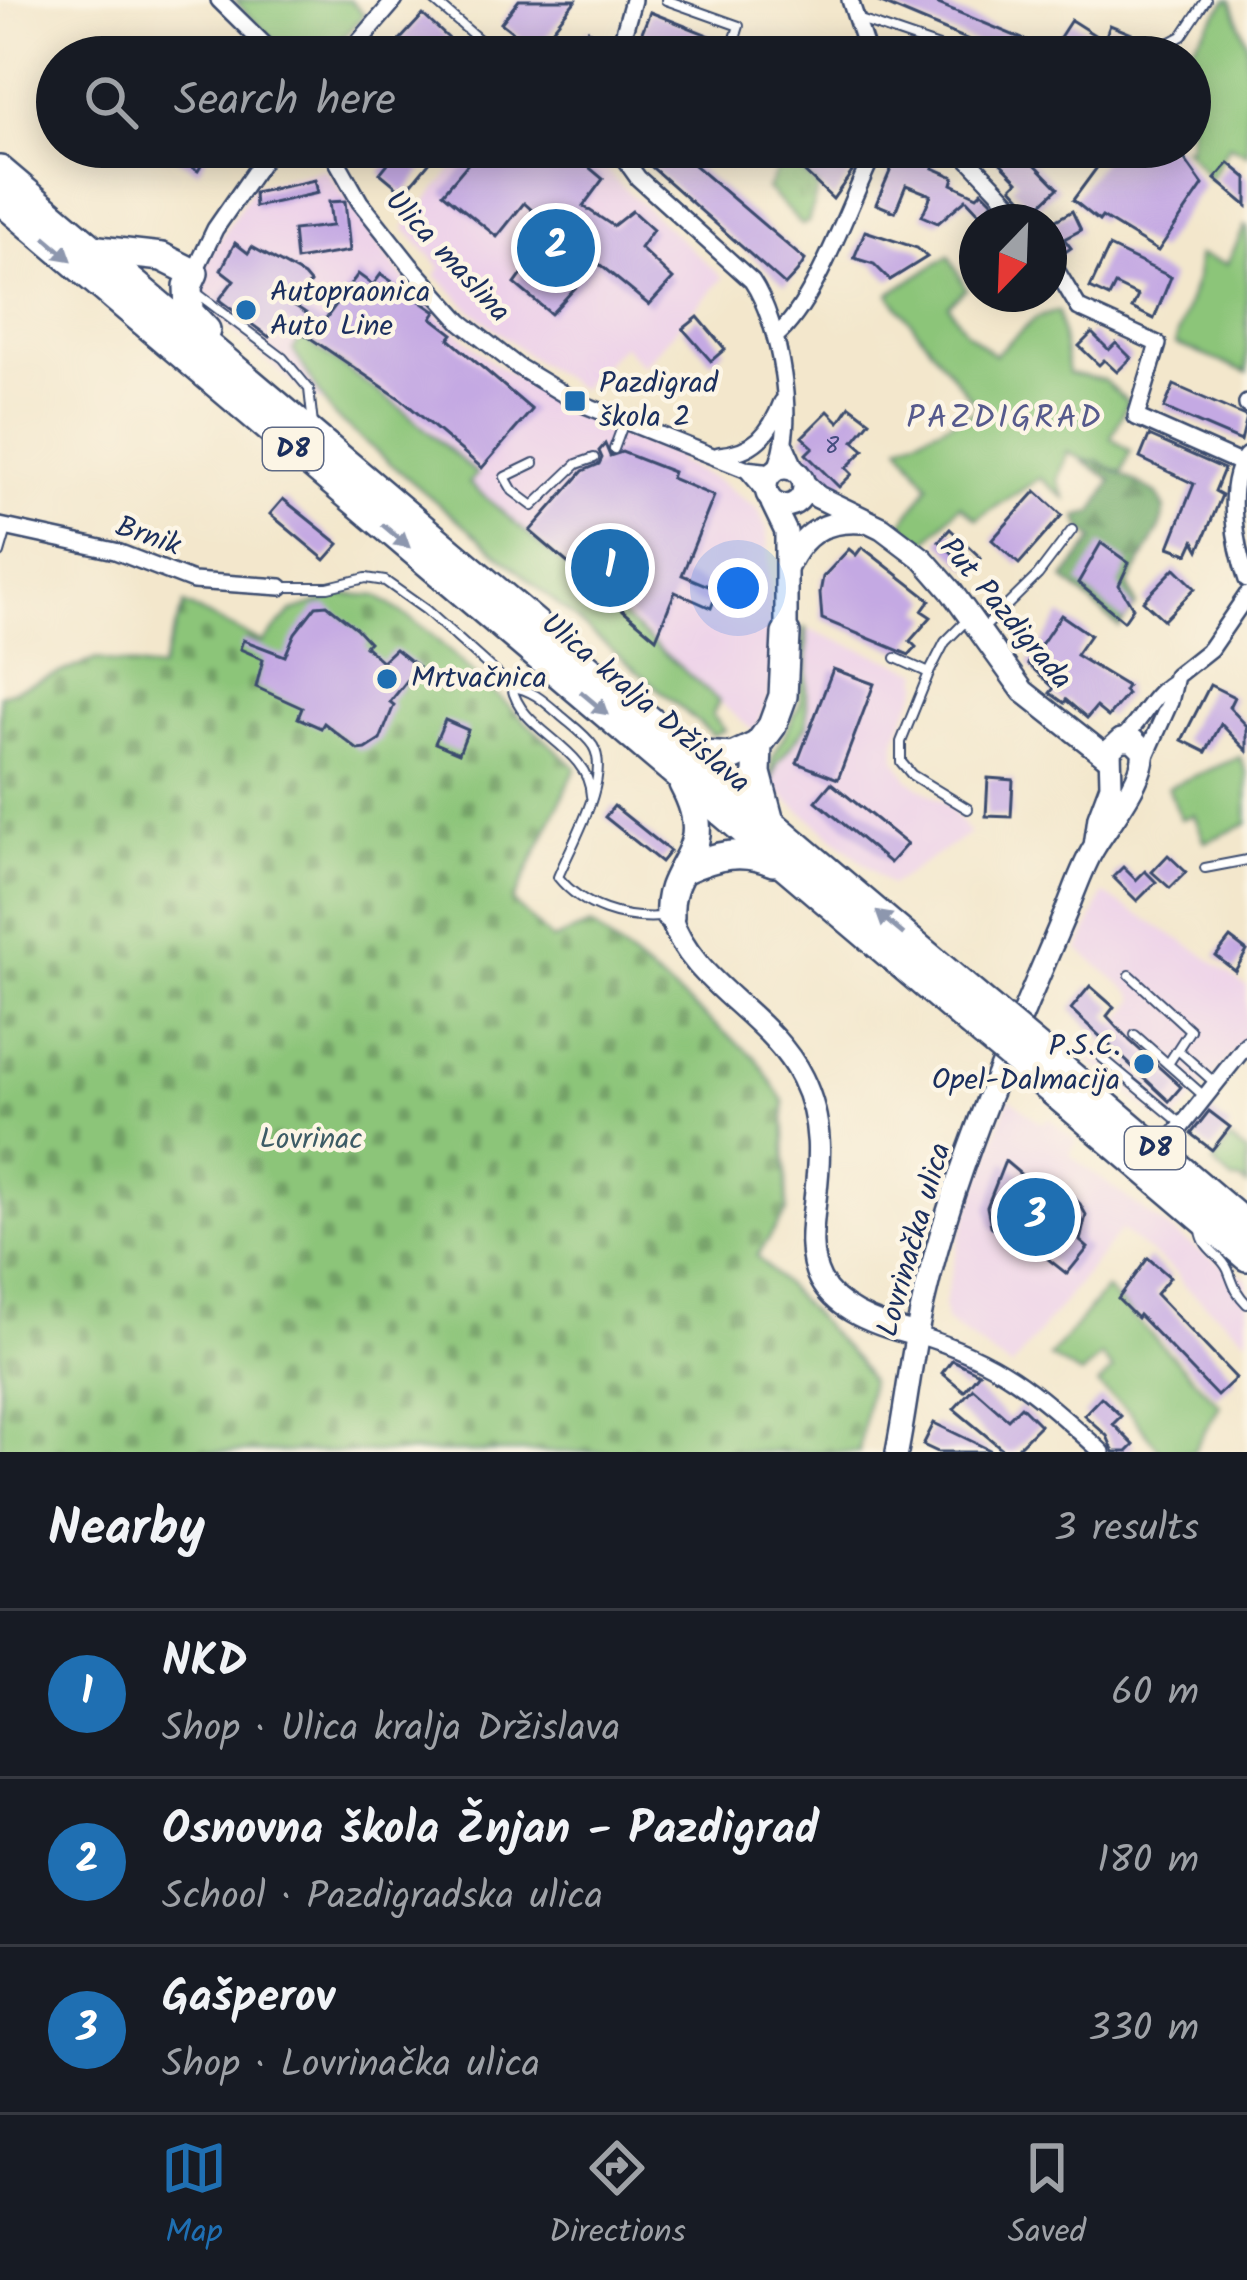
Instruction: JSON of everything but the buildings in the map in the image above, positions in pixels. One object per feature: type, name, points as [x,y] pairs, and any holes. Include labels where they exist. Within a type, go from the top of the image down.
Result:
[{"type":"highway","name":"Ulica kralja Držislava","points":[[0,170],[92,248],[123,290]]},
{"type":"highway","name":"Ulica kralja Držislava","points":[[0,200],[123,290],[685,765],[770,821],[1247,1257]]},
{"type":"highway","points":[[92,248],[124,256],[162,257],[191,279],[191,317],[249,367],[254,386]]},
{"type":"highway","name":"Ulica kralja Držislava","points":[[154,316],[254,386],[315,438],[685,765],[790,870],[974,1010]]},
{"type":"highway","points":[[670,916],[671,896],[696,847],[697,824],[685,765],[732,757],[758,746],[783,696],[786,634]]},
{"type":"highway","points":[[758,746],[757,772],[770,821]]},
{"type":"highway","points":[[685,869],[735,854],[758,856],[790,870]]},
{"type":"highway","name":"Ulica kralja Držislava","points":[[1057,1080],[1161,1152],[1247,1226]]},
{"type":"street","points":[[219,0],[256,36]]},
{"type":"street","points":[[364,36],[395,0]]},
{"type":"street","points":[[622,36],[633,0]]},
{"type":"street","points":[[850,0],[863,36]]},
{"type":"street","points":[[191,279],[215,229],[257,168]]},
{"type":"street","name":"Ulica maslina","points":[[341,168],[360,202],[461,322],[543,383],[575,401],[785,488]]},
{"type":"street","points":[[631,168],[752,281],[767,302],[783,399],[786,634]]},
{"type":"street","points":[[776,336],[792,319],[839,234],[866,168]]},
{"type":"street","points":[[977,168],[1011,204]]},
{"type":"street","points":[[1067,288],[1079,308],[1158,344],[1136,417],[1244,459],[1234,494],[1247,580]]},
{"type":"street","points":[[708,454],[738,452],[759,442],[775,421],[783,399]]},
{"type":"street","name":"Put Pazdigrada","points":[[785,488],[873,523],[922,559],[1023,691],[1074,731],[1114,752],[1139,744],[1143,764]]},
{"type":"street","points":[[787,568],[804,538],[815,529],[840,521],[873,523]]},
{"type":"street","name":"Brnik","points":[[4,526],[116,551],[193,581],[280,587]]},
{"type":"street","points":[[1095,846],[1114,752],[1155,695],[1210,649],[1247,595]]},
{"type":"street","points":[[1095,846],[1113,824],[1143,764],[1170,702],[1172,682]]},
{"type":"street","points":[[1114,752],[1126,775],[1143,764]]},
{"type":"street","name":"Lovrinačka ulica","points":[[897,1452],[917,1335],[942,1233],[1009,1048],[1095,846]]},
{"type":"street","points":[[670,916],[686,954],[768,1030],[806,1087],[817,1126],[812,1256],[818,1283],[830,1298],[858,1318],[974,1353],[1010,1373],[1102,1452]]},
{"type":"street","points":[[1161,1152],[1247,1044]]},
{"type":"lane","points":[[433,0],[475,36]]},
{"type":"lane","points":[[666,0],[739,26],[736,36]]},
{"type":"lane","points":[[1182,36],[1206,0]]},
{"type":"lane","points":[[858,20],[906,36]]},
{"type":"lane","points":[[191,279],[284,358],[309,388],[315,438]]},
{"type":"lane","points":[[614,448],[624,421]]},
{"type":"lane","points":[[535,463],[505,477],[513,491],[533,506],[578,464],[594,458]]},
{"type":"lane","points":[[0,553],[4,526]]},
{"type":"lane","points":[[968,809],[912,775],[901,762],[901,742],[945,643],[1038,575],[1072,530]]},
{"type":"lane","points":[[280,587],[328,587],[366,578],[385,581],[426,610],[512,687],[521,710],[587,774],[591,796]]},
{"type":"lane","points":[[896,658],[928,673]]},
{"type":"lane","points":[[512,687],[525,688],[591,742],[599,769],[558,877],[575,895],[609,912],[644,918],[670,916]]},
{"type":"lane","points":[[1204,868],[1247,860]]},
{"type":"lane","points":[[1130,975],[1190,1030],[1168,1064]]},
{"type":"lane","points":[[1135,1035],[1168,1064],[1211,1090]]},
{"type":"lane","points":[[1178,1050],[1211,1090]]},
{"type":"lane","points":[[1101,1058],[1183,1125]]},
{"type":"lane","points":[[1199,1216],[1202,1242],[1227,1268],[1231,1287],[1247,1304]]},
{"type":"shaded area","points":[[454,168],[607,168],[723,278],[643,366],[622,345],[580,389],[534,360],[470,309],[436,275],[441,268],[404,228]]},
{"type":"shaded area","points":[[325,169],[401,275],[430,308],[493,363],[601,428],[679,457],[677,462],[716,480],[758,509],[767,529],[773,664],[770,695],[754,732],[468,482],[476,474],[403,410],[293,351],[326,405],[297,387],[198,298],[205,262],[254,186]]},
{"type":"shaded area","points":[[807,629],[922,672],[896,736],[896,759],[908,779],[949,806],[970,834],[890,885],[771,786],[777,764],[807,725]]},
{"type":"shaded area","points":[[1103,894],[1196,949],[1247,987],[1247,1036],[1169,1128],[1088,1061],[1136,1000],[1079,950]]},
{"type":"shaded area","points":[[1009,1098],[1042,1124],[1048,1118],[1077,1142],[1070,1151],[1072,1157],[1196,1249],[1247,1278],[1247,1339],[1121,1230],[1011,1368],[946,1321],[944,1304],[960,1236]]},
{"type":"green space","points":[[234,0],[350,0],[364,14],[344,36],[269,36]]},
{"type":"green space","points":[[1231,0],[1247,44],[1247,154],[1229,145],[1210,179],[1201,168],[1211,168],[1211,36],[1200,36]]},
{"type":"green space","points":[[778,168],[798,168],[818,188],[808,222],[802,225],[767,189]]},
{"type":"green space","points":[[1245,226],[1247,372],[1175,344],[1197,276],[1198,255],[1227,264]]},
{"type":"green space","points":[[949,256],[959,275],[959,295],[948,305],[966,332],[994,355],[1036,318],[1058,312],[1068,373],[1103,380],[1128,402],[1111,438],[1130,451],[1122,473],[1068,452],[1058,480],[1065,498],[1040,478],[977,519],[960,505],[926,542],[901,525],[929,485],[900,445],[979,409],[889,294]]},
{"type":"green space","points":[[302,337],[403,410],[477,474],[469,483],[719,701],[712,715],[725,730],[713,735],[333,415],[293,350]]},
{"type":"green space","points":[[1098,461],[1157,494],[1165,509],[1160,528],[1128,585],[1136,605],[1119,627],[1064,579],[1094,539],[1077,517],[1093,512],[1112,480],[1084,462]]},
{"type":"green space","name":"Lovrinac","points":[[342,594],[377,596],[425,629],[576,768],[513,902],[552,940],[591,925],[755,1057],[784,1101],[787,1211],[757,1256],[857,1361],[870,1381],[859,1452],[0,1452],[0,695],[97,659],[160,670],[184,604],[263,643],[291,612]]},
{"type":"green space","points":[[803,628],[807,629],[807,725],[777,764],[771,786],[772,760],[800,704]]},
{"type":"green space","points":[[1240,757],[1247,775],[1247,824],[1205,842],[1194,815],[1181,819],[1168,787]]},
{"type":"green space","points":[[1230,1140],[1247,1153],[1247,1186],[1233,1181],[1213,1163]]},
{"type":"green space","points":[[1106,1289],[1220,1405],[1193,1452],[1161,1452],[1130,1412],[1098,1385],[1113,1370],[1101,1356],[1081,1375],[1050,1357]]},
{"type":"place","name":"Osnovna škola Žnjan - Pazdigrad","points":[[556,248]]},
{"type":"place","name":"Autopraonica Auto Line","points":[[246,310]]},
{"type":"place","name":"Pazdigrad škola 2","points":[[575,401]]},
{"type":"place","name":"NKD","points":[[610,568]]},
{"type":"place","name":"Mrtvačnica","points":[[387,679]]},
{"type":"place","name":"P.S.C. Opel-Dalmacija","points":[[1144,1064]]},
{"type":"place","name":"Gašperov","points":[[1036,1217]]},
{"type":"district","name":"PAZDIGRAD","points":[[1005,419]]}]
